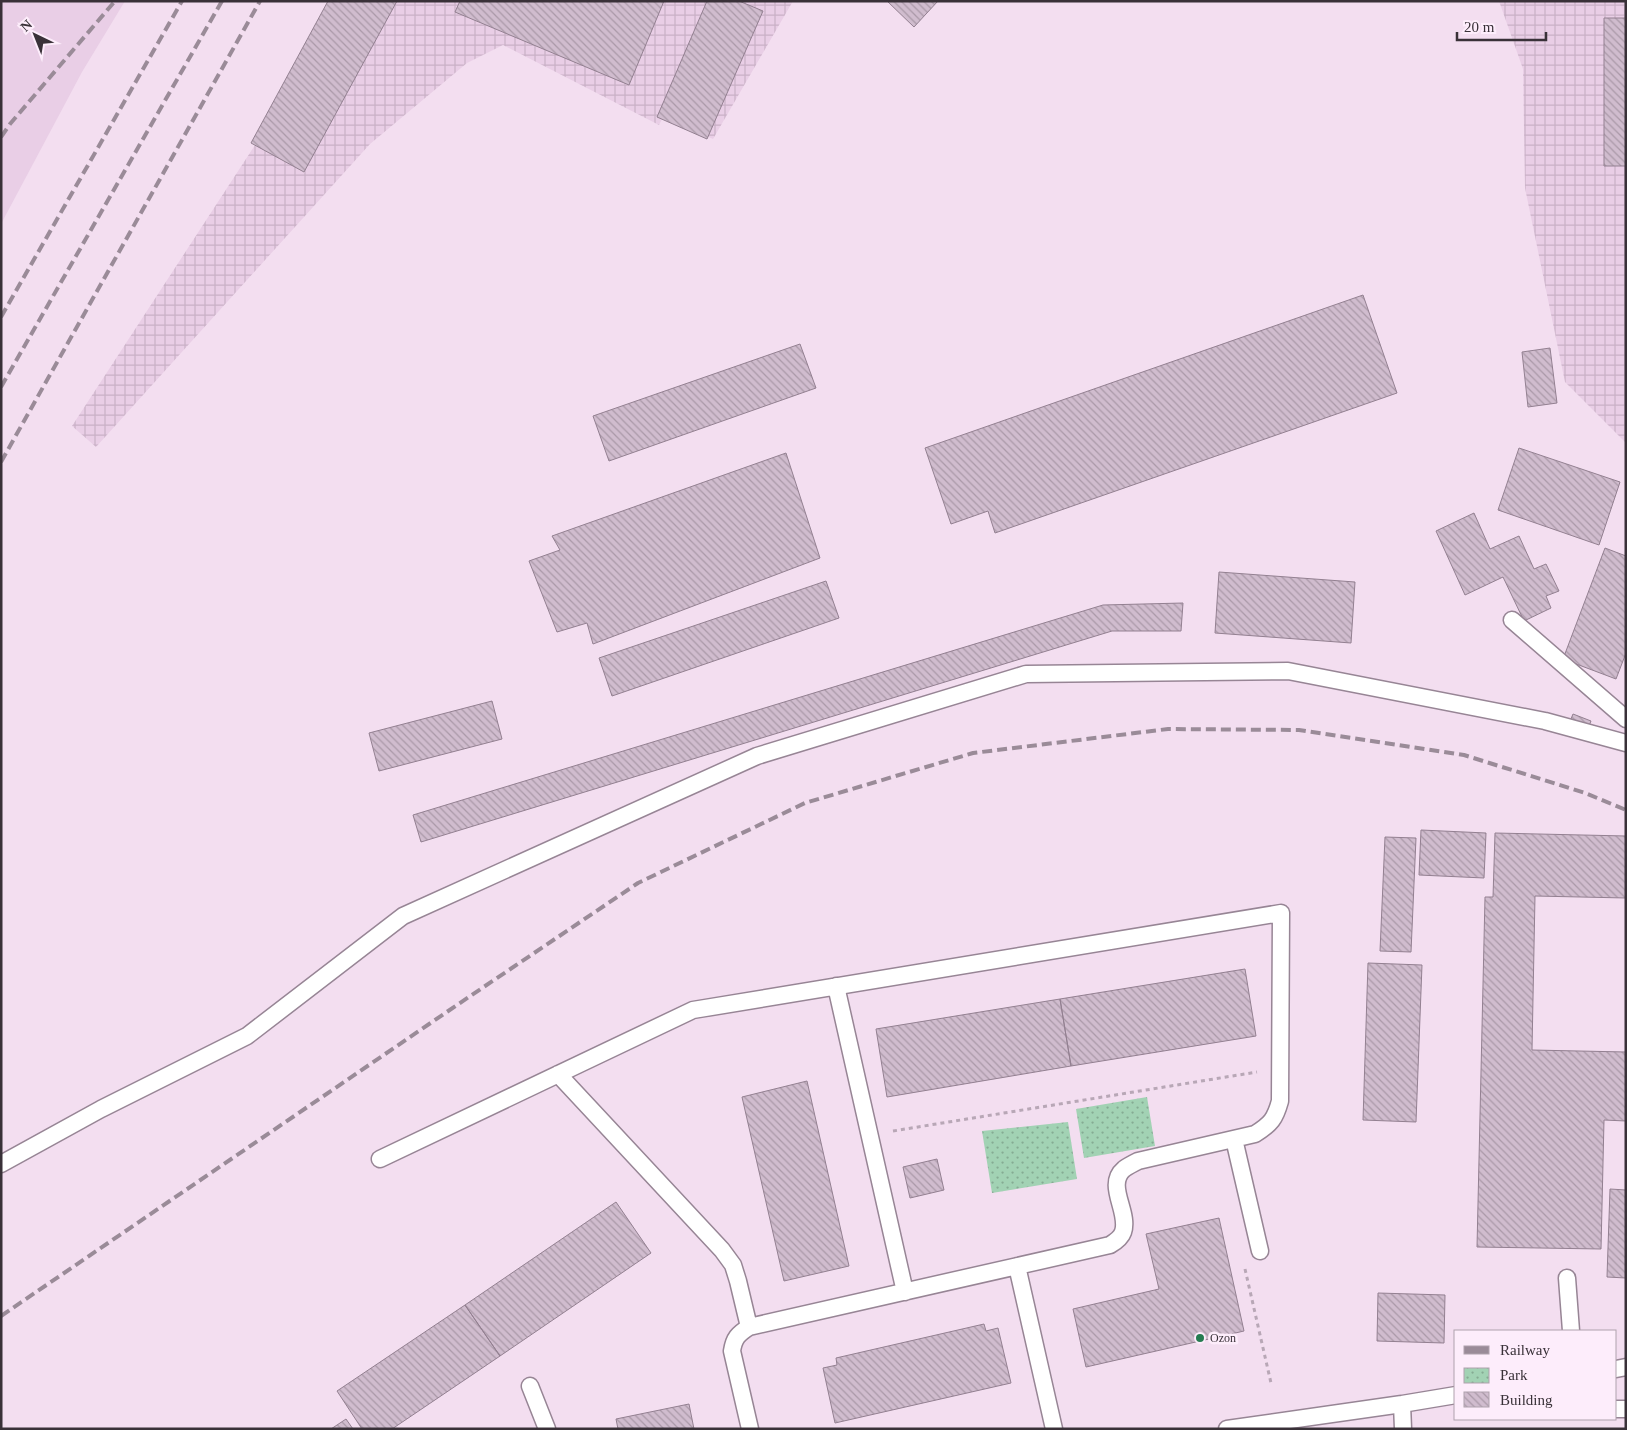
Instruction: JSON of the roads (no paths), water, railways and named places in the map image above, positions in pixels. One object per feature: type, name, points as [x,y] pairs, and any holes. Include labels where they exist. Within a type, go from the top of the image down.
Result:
[{"type":"lane","points":[[1512,620],[1626,720]]},
{"type":"lane","points":[[1,1164],[101,1109],[247,1036],[403,916],[757,756],[1026,674],[1288,670],[1545,721],[1626,743]]},
{"type":"lane","points":[[380,1159],[693,1010],[1281,913],[1280,1101],[1276,1116],[1268,1126],[1255,1134],[1138,1161],[1124,1169],[1118,1177],[1117,1191],[1124,1221],[1123,1232],[1110,1245],[749,1327],[738,1334],[733,1341],[732,1350],[750,1429]]},
{"type":"lane","points":[[836,986],[905,1292]]},
{"type":"lane","points":[[558,1074],[722,1250],[732,1265],[738,1281],[749,1327]]},
{"type":"lane","points":[[1234,1139],[1260,1251]]},
{"type":"lane","points":[[1017,1266],[1054,1429]]},
{"type":"lane","points":[[1566,1278],[1571,1330]]},
{"type":"lane","points":[[530,1386],[547,1429]]},
{"type":"lane","points":[[1227,1429],[1454,1395]]},
{"type":"lane","points":[[1402,1404],[1403,1429]]},
{"type":"railway","points":[[1,137],[115,1]]},
{"type":"railway","points":[[1,317],[182,1]]},
{"type":"railway","points":[[1,387],[222,1]]},
{"type":"railway","points":[[1,462],[260,1]]},
{"type":"railway","points":[[1,1316],[638,883],[805,803],[973,753],[1168,729],[1299,730],[1464,755],[1585,793],[1626,810]]},
{"type":"place","name":"Ozon","points":[[1200,1338]]}]
